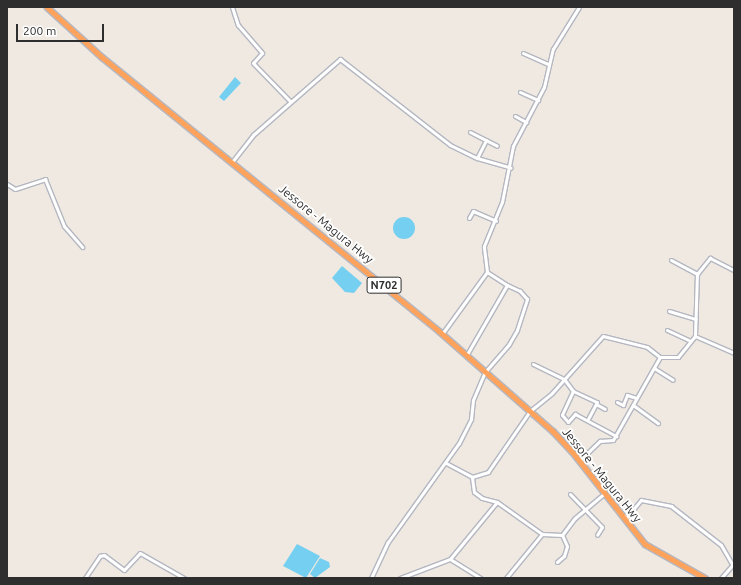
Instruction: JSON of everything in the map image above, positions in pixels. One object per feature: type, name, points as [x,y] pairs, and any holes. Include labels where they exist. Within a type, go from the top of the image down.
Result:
[{"type":"highway","name":"Jessore - Magura Hwy","points":[[47,7],[72,32],[442,334],[530,411],[580,460],[624,519],[649,546],[705,578]]},
{"type":"street","points":[[232,7],[238,25],[262,53],[253,63],[290,102]]},
{"type":"street","points":[[442,334],[487,272],[484,246],[496,221],[511,168],[513,146],[544,86],[548,64],[579,7]]},
{"type":"street","points":[[523,53],[548,64]]},
{"type":"street","points":[[232,162],[253,135],[340,59],[450,145],[477,158],[511,168]]},
{"type":"street","points":[[520,92],[538,100]]},
{"type":"street","points":[[515,116],[526,122]]},
{"type":"street","points":[[470,132],[497,146]]},
{"type":"street","points":[[477,158],[486,140]]},
{"type":"street","points":[[7,184],[15,189],[45,179],[59,215],[82,246]]},
{"type":"street","points":[[469,218],[473,211],[496,221]]},
{"type":"street","points":[[446,463],[472,477],[488,472],[530,411],[564,379],[603,336],[647,347],[660,356],[678,357],[695,336],[697,274],[710,258],[734,270]]},
{"type":"street","points":[[671,260],[697,274]]},
{"type":"street","points":[[371,578],[388,542],[446,463],[470,419],[473,400],[485,372],[509,344],[527,300],[520,291],[487,272]]},
{"type":"street","points":[[466,356],[508,285]]},
{"type":"street","points":[[670,311],[696,319]]},
{"type":"street","points":[[667,330],[691,341]]},
{"type":"street","points":[[695,336],[734,353]]},
{"type":"street","points":[[580,460],[600,441],[613,440],[660,356]]},
{"type":"street","points":[[533,364],[564,379],[574,391],[597,402],[596,404],[605,409]]},
{"type":"street","points":[[654,368],[673,380]]},
{"type":"street","points":[[574,391],[562,415],[568,422],[575,414],[588,419],[616,436]]},
{"type":"street","points":[[617,402],[623,404],[628,395],[636,398]]},
{"type":"street","points":[[588,419],[596,404]]},
{"type":"street","points":[[633,405],[658,423]]},
{"type":"street","points":[[472,477],[474,492],[482,498],[497,502],[542,534],[562,535]]},
{"type":"street","points":[[562,535],[585,509],[605,493]]},
{"type":"street","points":[[570,494],[602,527],[598,535]]},
{"type":"street","points":[[624,519],[641,500],[671,506],[721,545],[733,564],[721,578]]},
{"type":"street","points":[[400,578],[450,559],[497,502]]},
{"type":"street","points":[[506,578],[542,534]]},
{"type":"street","points":[[557,562],[564,556],[567,546],[562,535]]},
{"type":"street","points":[[85,578],[100,556],[104,555],[124,570],[140,553],[184,578]]},
{"type":"street","points":[[450,559],[480,578]]},
{"type":"water","points":[[235,77],[241,83],[224,101],[219,97]]},
{"type":"water","points":[[404,217],[412,220],[415,228],[412,236],[404,239],[396,236],[393,228],[396,220]]},
{"type":"water","points":[[342,266],[362,283],[354,293],[345,292],[332,278]]},
{"type":"water","points":[[297,544],[320,556],[306,578],[283,566]]},
{"type":"water","points":[[320,558],[329,562],[330,567],[315,578],[310,574]]}]
